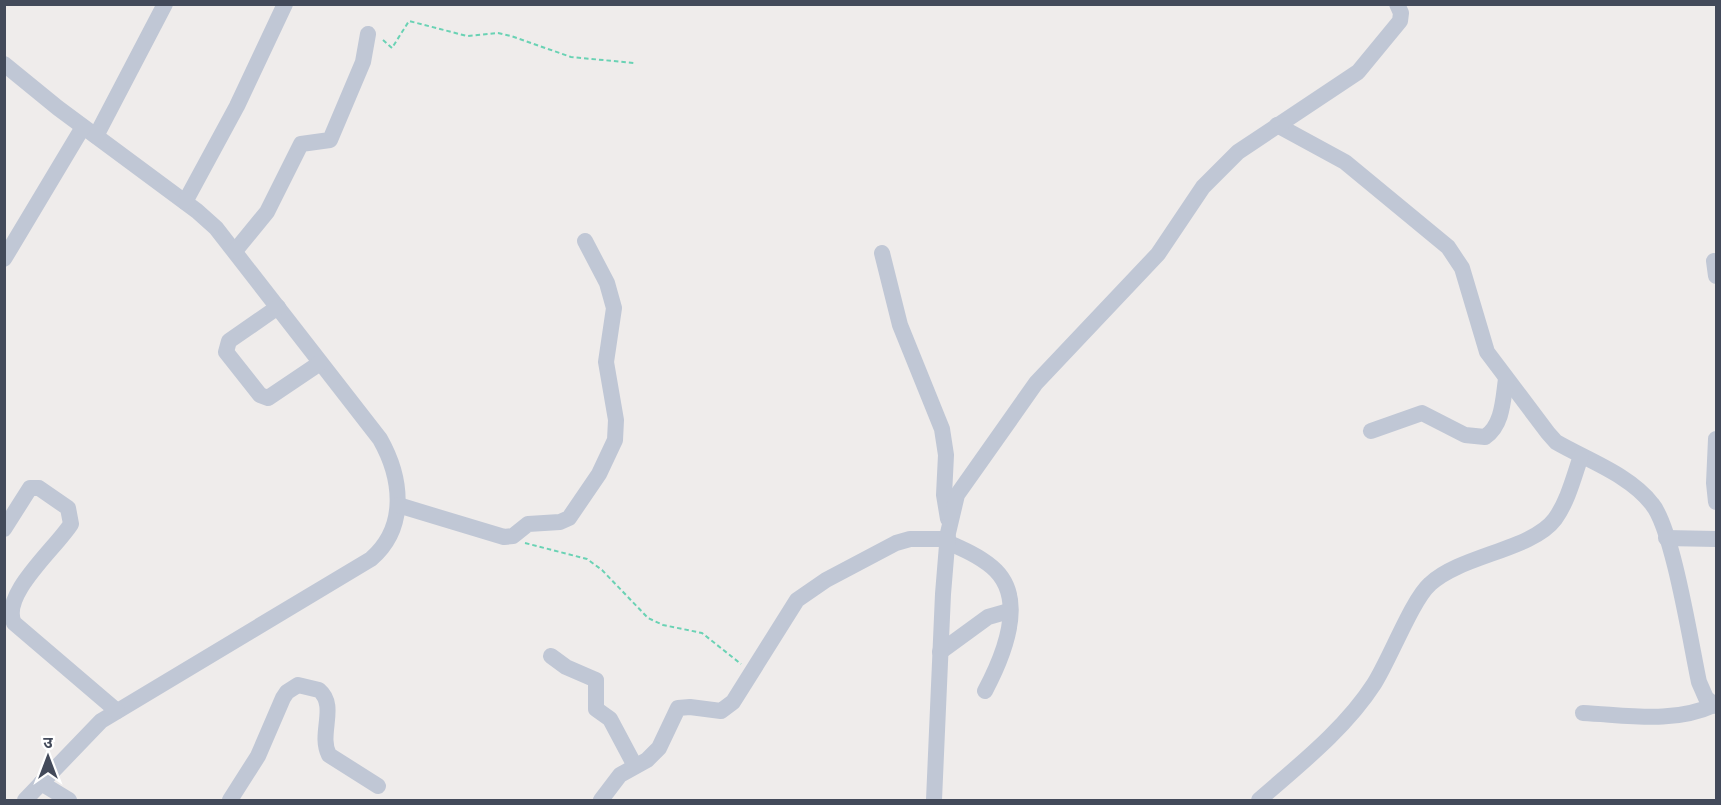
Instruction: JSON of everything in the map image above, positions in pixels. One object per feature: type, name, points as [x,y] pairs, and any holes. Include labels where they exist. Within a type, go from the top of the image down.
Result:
[{"type":"street","points":[[4,259],[90,131],[165,4]]},
{"type":"street","points":[[185,202],[237,106],[285,4]]},
{"type":"street","points":[[934,801],[940,652],[948,535],[957,495],[1036,383],[1158,254],[1203,187],[1238,152],[1358,72],[1400,21],[1401,13],[1397,4]]},
{"type":"street","points":[[235,251],[267,212],[301,144],[330,140],[363,62],[368,34]]},
{"type":"street","points":[[5,67],[185,202],[216,228],[380,439],[392,459],[397,477],[398,505],[390,537],[371,559],[117,711],[87,734],[25,801]]},
{"type":"street","points":[[1277,125],[1345,162],[1448,247],[1462,268],[1487,352],[1548,433],[1556,441],[1627,483],[1652,504],[1666,538],[1699,682],[1706,698],[1715,705]]},
{"type":"street","points":[[398,505],[509,537],[528,524],[560,522],[569,518],[599,474],[615,440],[616,420],[606,362],[614,308],[607,283],[585,241]]},
{"type":"street","points":[[882,253],[900,325],[944,435],[946,455],[944,495],[948,535]]},
{"type":"street","points":[[278,308],[229,341],[226,352],[260,395],[268,398],[320,363]]},
{"type":"street","points":[[1371,430],[1422,413],[1465,435],[1485,437],[1495,428],[1506,379]]},
{"type":"street","points":[[1716,439],[1714,483],[1716,502]]},
{"type":"street","points":[[1259,801],[1355,709],[1385,666],[1428,585],[1467,563],[1536,534],[1555,519],[1581,456]]},
{"type":"street","points":[[4,529],[30,488],[39,488],[68,508],[71,524],[26,580],[13,601],[9,611],[10,617],[14,623],[117,711]]},
{"type":"street","points":[[601,801],[620,775],[647,760],[659,748],[678,708],[690,707],[715,711],[726,708],[752,672],[787,612],[808,590],[896,543],[910,539],[948,535],[1001,577],[1007,590],[1009,611],[1004,654],[985,691]]},
{"type":"street","points":[[1666,538],[1716,539]]},
{"type":"street","points":[[940,652],[988,617],[1009,611]]},
{"type":"street","points":[[551,656],[566,667],[596,680],[597,709],[610,718],[635,766]]},
{"type":"street","points":[[230,801],[258,756],[283,698],[287,692],[298,685],[320,690],[328,701],[324,739],[329,755],[378,786]]},
{"type":"street","points":[[1583,712],[1678,716],[1695,713],[1715,705]]},
{"type":"street","points":[[41,783],[69,801]]},
{"type":"path","points":[[368,34],[370,31],[377,33],[392,48],[406,23],[413,22],[467,36],[498,33],[571,57],[634,63]]},
{"type":"path","points":[[509,537],[586,559],[602,570],[648,618],[663,625],[702,633],[752,672]]}]
